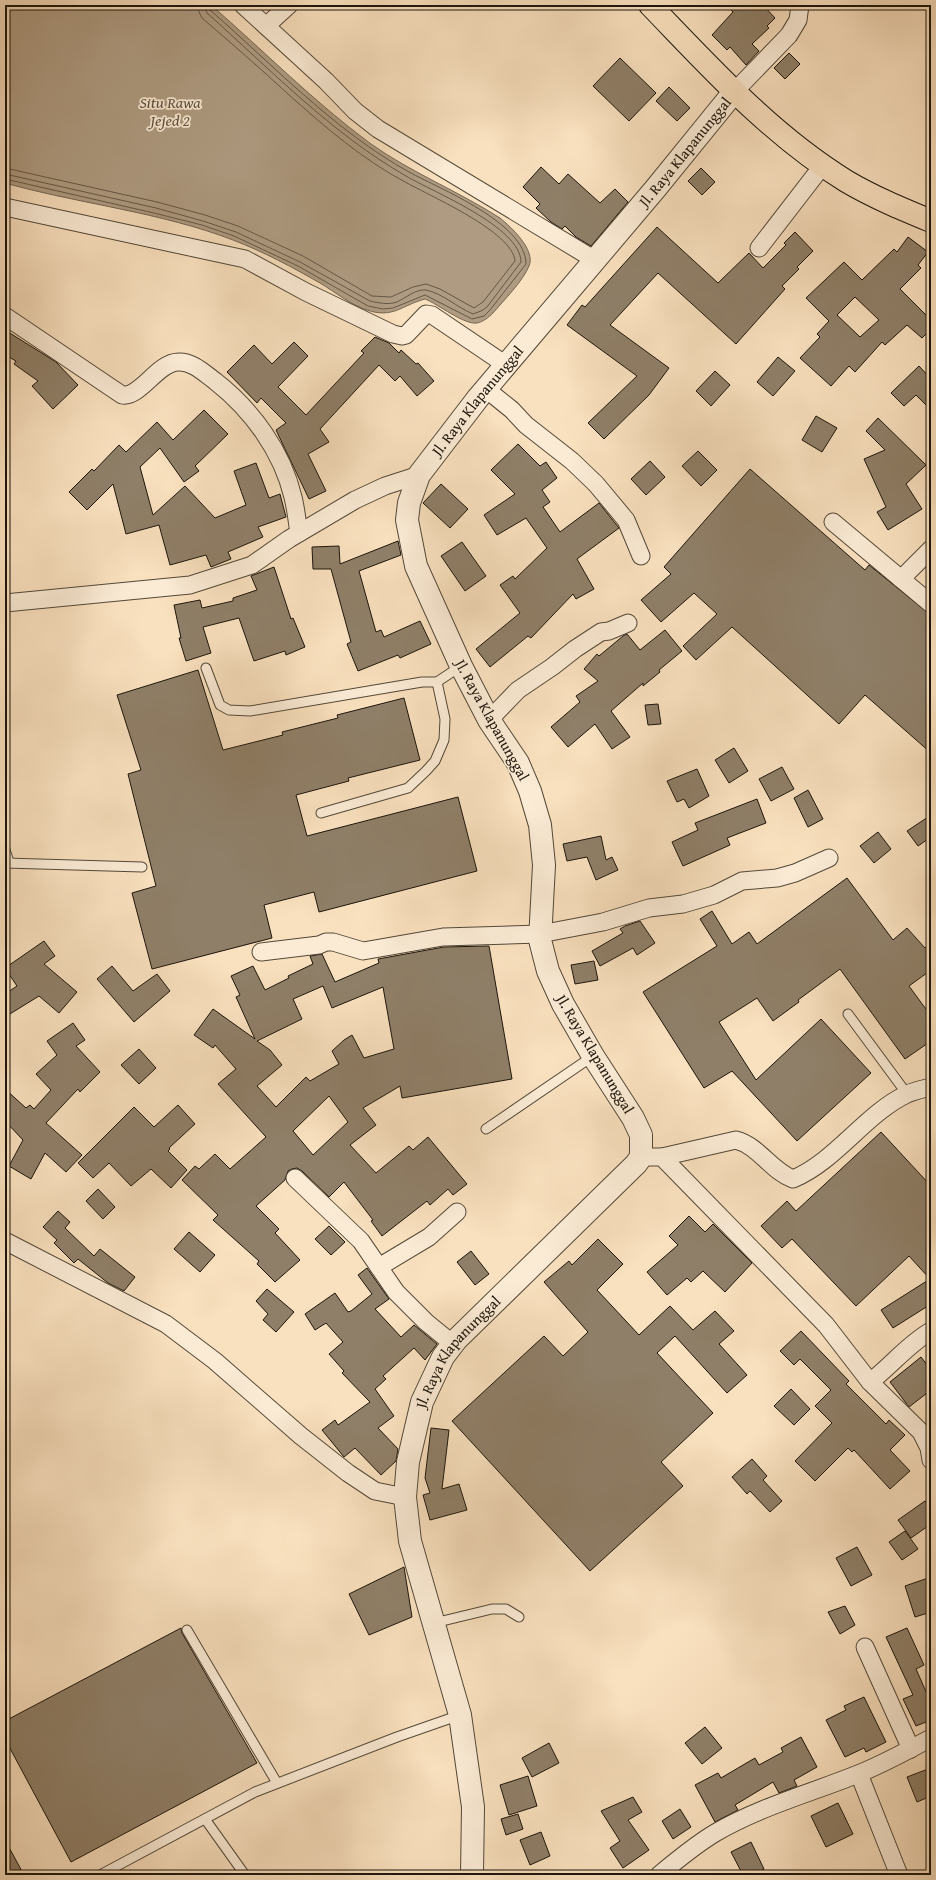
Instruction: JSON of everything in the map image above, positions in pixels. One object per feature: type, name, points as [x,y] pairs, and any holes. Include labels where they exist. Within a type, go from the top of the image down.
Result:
[{"type":"main road","points":[[650,5],[734,92],[764,120],[846,181],[874,196],[931,221]]},
{"type":"street","points":[[243,5],[355,111],[378,129],[595,260]]},
{"type":"street","points":[[266,26],[289,5]]},
{"type":"street","points":[[734,92],[792,32],[798,20],[800,5]]},
{"type":"street","name":"Jl. Raya Klapanunggal","points":[[472,1875],[473,1807],[460,1715],[410,1541],[404,1497],[408,1462],[422,1402],[440,1364],[453,1344],[472,1322],[636,1164],[652,1157],[633,1118],[593,1056],[563,1004],[548,972],[540,934],[544,865],[540,825],[530,791],[518,763],[489,720],[461,666],[416,566],[410,543],[407,520],[409,503],[419,475],[486,389],[734,92]]},
{"type":"street","points":[[759,248],[823,165]]},
{"type":"street","points":[[5,207],[245,258],[306,292],[393,334],[402,336],[406,335],[426,314],[432,315],[506,365]]},
{"type":"street","points":[[5,316],[122,395],[132,393],[161,369],[172,363],[188,364],[200,370],[229,392],[250,414],[274,448],[293,497],[299,533]]},
{"type":"street","points":[[486,389],[572,461],[596,484],[626,520],[641,556]]},
{"type":"street","points":[[5,603],[190,585],[252,564],[299,533],[355,500],[379,489],[419,475]]},
{"type":"street","points":[[833,522],[931,604]]},
{"type":"street","points":[[901,579],[931,549]]},
{"type":"street","points":[[489,720],[518,690],[552,667],[575,648],[601,632],[609,631],[628,623]]},
{"type":"street","points":[[261,952],[318,945],[326,942],[333,942],[363,951],[443,937],[540,934],[603,922],[649,908],[683,904],[714,895],[742,881],[777,878],[795,873],[829,858]]},
{"type":"street","points":[[652,1157],[736,1140],[752,1147],[782,1175],[793,1179],[812,1169],[888,1106],[907,1094],[931,1087]]},
{"type":"street","points":[[652,1157],[826,1325],[870,1382],[921,1432],[929,1448],[931,1460]]},
{"type":"street","points":[[295,1178],[361,1241],[396,1292],[426,1322],[453,1344]]},
{"type":"street","points":[[379,1267],[429,1237],[457,1212]]},
{"type":"street","points":[[5,1241],[166,1324],[215,1361],[301,1436],[348,1474],[375,1491],[404,1497]]},
{"type":"street","points":[[870,1382],[886,1370],[923,1335],[931,1331]]},
{"type":"street","points":[[865,1647],[911,1749]]},
{"type":"street","points":[[659,1875],[693,1848],[747,1817],[859,1774],[931,1738]]},
{"type":"street","points":[[859,1774],[899,1875]]},
{"type":"lane","points":[[206,668],[220,705],[229,710],[250,711],[422,682],[437,682],[461,666]]},
{"type":"lane","points":[[321,812],[408,788],[435,761],[444,740],[445,719],[437,682]]},
{"type":"lane","points":[[5,850],[7,862],[142,867]]},
{"type":"lane","points":[[848,1014],[907,1094]]},
{"type":"lane","points":[[486,1129],[593,1056]]},
{"type":"lane","points":[[433,1624],[492,1609],[506,1609],[518,1617]]},
{"type":"lane","points":[[187,1630],[277,1783]]},
{"type":"lane","points":[[100,1875],[255,1792],[397,1737],[460,1715]]},
{"type":"lane","points":[[205,1819],[245,1875]]},
{"type":"water","name":"Situ Rawa Jejed 2","points":[[5,5],[211,5],[309,94],[371,144],[403,164],[500,218],[516,233],[526,246],[530,260],[526,272],[493,313],[486,319],[477,323],[472,323],[458,318],[425,299],[391,312],[376,312],[355,305],[320,283],[256,250],[205,230],[149,215],[62,197],[5,183]]},
{"type":"building","points":[[726,5],[763,5],[775,18],[767,26],[769,28],[752,44],[759,51],[746,65],[730,47],[727,50],[712,35],[733,12]]},
{"type":"building","points":[[789,53],[800,64],[785,79],[774,68]]},
{"type":"building","points":[[620,58],[656,93],[629,121],[593,86]]},
{"type":"building","points":[[669,87],[690,108],[677,121],[656,101]]},
{"type":"building","points":[[541,167],[559,184],[568,174],[600,203],[615,189],[628,202],[591,246],[576,237],[565,226],[562,229],[551,222],[536,208],[540,204],[523,187]]},
{"type":"building","points":[[701,168],[715,182],[702,195],[688,181]]},
{"type":"building","points":[[657,227],[718,283],[749,253],[763,268],[786,245],[784,243],[795,232],[813,251],[797,267],[799,269],[782,286],[785,289],[736,344],[658,273],[610,325],[669,368],[649,395],[604,439],[588,423],[637,376],[567,325],[582,305],[585,307]]},
{"type":"building","points":[[908,237],[928,252],[918,265],[921,268],[900,289],[931,320],[931,329],[922,338],[907,325],[885,345],[882,342],[855,372],[849,366],[831,386],[800,358],[820,337],[817,334],[829,321],[806,298],[844,262],[862,280],[894,249],[897,252]],"holes":[[[855,297],[879,320],[860,337],[837,315]]]},
{"type":"building","points":[[5,330],[56,362],[78,385],[53,409],[32,386],[38,381],[14,364],[16,361],[5,355]]},
{"type":"building","points":[[375,337],[389,343],[399,353],[401,350],[416,364],[418,363],[434,381],[417,396],[400,376],[395,381],[379,365],[320,429],[329,442],[308,454],[326,491],[309,499],[276,430],[286,423],[261,398],[257,403],[227,372],[254,345],[272,364],[294,342],[308,356],[278,387],[306,415],[364,353],[361,351]]},
{"type":"building","points":[[778,357],[795,371],[773,396],[757,382]]},
{"type":"building","points":[[919,366],[931,379],[931,410],[916,395],[904,406],[891,393]]},
{"type":"building","points":[[715,371],[730,385],[711,406],[696,391]]},
{"type":"building","points":[[204,410],[228,434],[195,466],[199,471],[184,482],[160,448],[140,467],[153,515],[185,486],[215,518],[246,505],[234,471],[256,463],[269,498],[280,494],[286,517],[258,527],[263,537],[228,552],[231,559],[211,567],[206,555],[170,565],[159,525],[126,534],[113,484],[87,510],[69,492],[92,469],[94,471],[119,445],[126,452],[157,422],[173,440]]},
{"type":"building","points":[[816,416],[837,428],[822,452],[802,440]]},
{"type":"building","points":[[878,418],[926,465],[906,484],[922,509],[888,530],[877,512],[886,507],[864,459],[885,450],[866,431]]},
{"type":"building","points":[[518,444],[540,466],[546,462],[557,478],[542,490],[550,502],[543,507],[560,532],[599,503],[619,528],[577,559],[594,589],[576,599],[573,594],[531,638],[528,636],[490,667],[476,649],[520,613],[500,585],[513,576],[515,579],[547,548],[526,518],[497,535],[484,515],[515,494],[491,470]]},
{"type":"building","points":[[698,451],[717,470],[701,486],[682,466]]},
{"type":"building","points":[[650,461],[665,477],[646,495],[631,479]]},
{"type":"building","points":[[750,469],[865,570],[869,565],[931,615],[931,753],[865,695],[839,724],[732,627],[696,660],[683,646],[717,614],[694,593],[661,622],[641,600],[671,574],[664,567]]},
{"type":"building","points":[[441,484],[468,509],[450,528],[423,503]]},
{"type":"building","points":[[398,541],[401,555],[359,571],[376,632],[381,630],[384,637],[420,621],[431,644],[400,658],[398,655],[358,671],[347,644],[351,642],[331,569],[313,569],[312,547],[339,546],[340,564]]},
{"type":"building","points":[[462,542],[486,576],[465,591],[441,556]]},
{"type":"building","points":[[274,567],[291,619],[293,618],[305,647],[286,655],[285,651],[254,661],[239,618],[203,627],[211,653],[186,661],[179,638],[181,638],[174,605],[200,600],[202,608],[233,601],[233,598],[257,590],[251,576]]},
{"type":"building","points":[[665,630],[682,651],[659,670],[660,672],[643,686],[643,683],[611,711],[630,737],[612,749],[595,724],[568,747],[551,727],[580,702],[576,696],[598,681],[584,669],[597,654],[599,656],[627,634],[640,650]]},
{"type":"building","points":[[198,670],[223,750],[283,735],[282,732],[338,718],[337,715],[404,698],[420,760],[348,778],[349,781],[296,795],[307,836],[458,797],[477,871],[319,912],[314,892],[264,905],[272,938],[152,969],[132,893],[156,886],[128,774],[141,770],[117,695]]},
{"type":"building","points":[[658,704],[661,724],[648,725],[645,705]]},
{"type":"building","points":[[734,748],[748,771],[729,783],[715,760]]},
{"type":"building","points":[[782,767],[794,789],[771,801],[759,779]]},
{"type":"building","points":[[697,769],[709,796],[689,808],[684,799],[677,802],[667,781]]},
{"type":"building","points":[[808,790],[823,819],[808,827],[794,798]]},
{"type":"building","points":[[757,799],[766,823],[727,838],[730,845],[683,866],[672,842],[698,830],[695,823]]},
{"type":"building","points":[[931,815],[931,837],[918,846],[907,831]]},
{"type":"building","points":[[878,832],[891,849],[874,863],[860,846]]},
{"type":"building","points":[[601,836],[606,860],[612,857],[618,870],[596,880],[587,857],[567,861],[563,844]]},
{"type":"building","points":[[847,878],[893,940],[907,928],[925,948],[931,944],[931,970],[909,986],[931,1016],[931,1041],[905,1059],[840,969],[798,1000],[799,1002],[773,1021],[757,998],[719,1022],[756,1080],[821,1019],[871,1073],[797,1141],[732,1071],[704,1088],[643,992],[717,946],[700,919],[712,911],[732,944],[749,932],[757,944]]},
{"type":"building","points":[[640,921],[655,943],[637,955],[633,948],[600,966],[592,951],[623,933],[620,929]]},
{"type":"building","points":[[44,941],[55,956],[44,964],[77,992],[59,1013],[39,996],[5,1017],[5,994],[17,986],[5,968]]},
{"type":"building","points":[[489,946],[512,1079],[402,1098],[400,1086],[363,1108],[376,1125],[350,1145],[376,1173],[409,1146],[413,1150],[428,1137],[467,1184],[453,1195],[448,1189],[430,1205],[427,1201],[382,1236],[371,1221],[373,1220],[344,1182],[329,1197],[302,1171],[297,1168],[288,1171],[285,1180],[256,1206],[279,1229],[275,1233],[300,1260],[275,1282],[257,1264],[259,1261],[213,1220],[218,1215],[182,1180],[195,1166],[199,1169],[215,1154],[230,1169],[266,1137],[218,1084],[236,1069],[215,1045],[213,1048],[194,1035],[213,1009],[255,1039],[236,997],[240,995],[231,976],[253,966],[265,990],[289,978],[288,976],[313,964],[310,956],[322,954],[335,982],[379,963],[378,959],[444,947]],"holes":[[[323,986],[332,1008],[383,987],[394,1049],[364,1058],[352,1035],[332,1051],[339,1064],[310,1081],[306,1077],[276,1107],[257,1086],[282,1065],[270,1050],[257,1041],[302,1019],[293,999]],[[329,1096],[348,1122],[313,1155],[293,1131]]]},
{"type":"building","points":[[594,961],[598,980],[575,984],[571,965]]},
{"type":"building","points":[[112,966],[133,991],[157,974],[170,991],[134,1022],[97,979]]},
{"type":"building","points":[[73,1023],[85,1040],[76,1046],[100,1072],[80,1092],[78,1089],[46,1123],[82,1155],[66,1172],[45,1153],[31,1179],[9,1166],[23,1140],[5,1121],[5,1089],[26,1108],[30,1105],[34,1109],[51,1090],[36,1074],[57,1055],[47,1041]]},
{"type":"building","points":[[139,1049],[156,1068],[139,1084],[121,1065]]},
{"type":"building","points":[[178,1105],[195,1124],[169,1148],[170,1149],[168,1151],[187,1170],[171,1188],[151,1169],[131,1186],[109,1163],[93,1178],[78,1163],[134,1107],[154,1127]]},
{"type":"building","points":[[881,1132],[931,1186],[931,1304],[893,1328],[881,1310],[930,1279],[909,1256],[856,1306],[792,1239],[782,1248],[761,1226],[787,1201],[796,1211]]},
{"type":"building","points":[[98,1189],[115,1207],[103,1219],[86,1201]]},
{"type":"building","points":[[58,1211],[70,1222],[65,1228],[94,1256],[100,1249],[135,1277],[124,1291],[108,1283],[78,1259],[74,1263],[54,1243],[57,1240],[43,1227]]},
{"type":"building","points":[[689,1216],[705,1232],[713,1224],[752,1263],[725,1292],[703,1271],[691,1282],[687,1278],[667,1295],[647,1272],[678,1245],[669,1236]]},
{"type":"building","points":[[329,1226],[345,1242],[331,1255],[315,1239]]},
{"type":"building","points":[[189,1232],[215,1255],[200,1272],[174,1249]]},
{"type":"building","points":[[598,1239],[623,1264],[597,1290],[639,1335],[670,1306],[693,1330],[715,1311],[734,1331],[719,1344],[747,1375],[727,1393],[675,1336],[657,1353],[713,1413],[661,1462],[683,1486],[590,1571],[452,1421],[544,1336],[563,1356],[588,1332],[544,1282],[569,1261],[572,1265]]},
{"type":"building","points":[[471,1251],[489,1274],[475,1285],[457,1262]]},
{"type":"building","points":[[367,1268],[389,1299],[375,1309],[401,1337],[414,1325],[437,1344],[425,1360],[414,1348],[383,1376],[386,1379],[375,1389],[394,1416],[378,1428],[398,1449],[396,1461],[381,1475],[355,1448],[344,1457],[322,1430],[335,1420],[338,1425],[370,1402],[342,1373],[344,1371],[329,1354],[343,1342],[326,1323],[315,1330],[305,1314],[335,1293],[348,1312],[351,1311],[372,1294],[358,1275]]},
{"type":"building","points":[[267,1289],[294,1312],[276,1332],[263,1320],[268,1314],[256,1301]]},
{"type":"building","points":[[801,1331],[849,1381],[846,1384],[886,1424],[889,1420],[905,1435],[890,1450],[910,1471],[890,1489],[854,1450],[852,1452],[848,1448],[815,1481],[795,1461],[832,1423],[815,1406],[831,1390],[800,1359],[794,1365],[780,1351]]},
{"type":"building","points":[[921,1357],[931,1370],[931,1390],[909,1407],[890,1382]]},
{"type":"building","points":[[791,1389],[810,1409],[794,1425],[774,1406]]},
{"type":"building","points":[[431,1428],[449,1430],[442,1489],[459,1484],[467,1510],[430,1520],[423,1495],[430,1493],[425,1478]]},
{"type":"building","points":[[752,1459],[767,1476],[763,1480],[782,1501],[770,1512],[750,1491],[747,1494],[732,1477]]},
{"type":"building","points":[[925,1501],[931,1510],[931,1524],[911,1538],[898,1520]]},
{"type":"building","points":[[905,1531],[918,1549],[902,1560],[889,1542]]},
{"type":"building","points":[[857,1547],[872,1575],[851,1586],[836,1558]]},
{"type":"building","points":[[404,1567],[412,1617],[369,1635],[349,1594]]},
{"type":"building","points":[[931,1577],[931,1612],[915,1617],[905,1586]]},
{"type":"building","points":[[845,1606],[855,1625],[840,1634],[828,1612]]},
{"type":"building","points":[[181,1628],[182,1633],[257,1763],[71,1862],[5,1739],[5,1721]]},
{"type":"building","points":[[907,1628],[924,1665],[916,1669],[931,1703],[931,1720],[916,1726],[903,1699],[913,1695],[886,1637]]},
{"type":"building","points":[[864,1697],[886,1742],[866,1752],[864,1748],[845,1757],[826,1720],[846,1710],[844,1706]]},
{"type":"building","points":[[705,1727],[722,1748],[702,1764],[685,1743]]},
{"type":"building","points":[[801,1737],[817,1767],[794,1780],[797,1786],[779,1793],[773,1782],[735,1805],[738,1810],[715,1822],[695,1785],[718,1773],[721,1778],[755,1758],[759,1765],[783,1752],[781,1748]]},
{"type":"building","points":[[549,1743],[559,1763],[532,1777],[522,1758]]},
{"type":"building","points":[[928,1769],[931,1777],[931,1796],[917,1802],[907,1777]]},
{"type":"building","points":[[528,1776],[537,1806],[509,1815],[500,1785]]},
{"type":"building","points":[[633,1797],[642,1812],[628,1820],[649,1850],[623,1868],[610,1848],[620,1841],[601,1811]]},
{"type":"building","points":[[838,1803],[853,1834],[826,1847],[811,1816]]},
{"type":"building","points":[[680,1809],[691,1827],[673,1839],[662,1821]]},
{"type":"building","points":[[518,1814],[523,1829],[506,1835],[501,1819]]},
{"type":"building","points":[[541,1832],[550,1856],[530,1865],[520,1840]]},
{"type":"building","points":[[5,1840],[24,1875],[5,1875]]},
{"type":"building","points":[[751,1842],[764,1869],[752,1875],[743,1875],[731,1852]]}]
